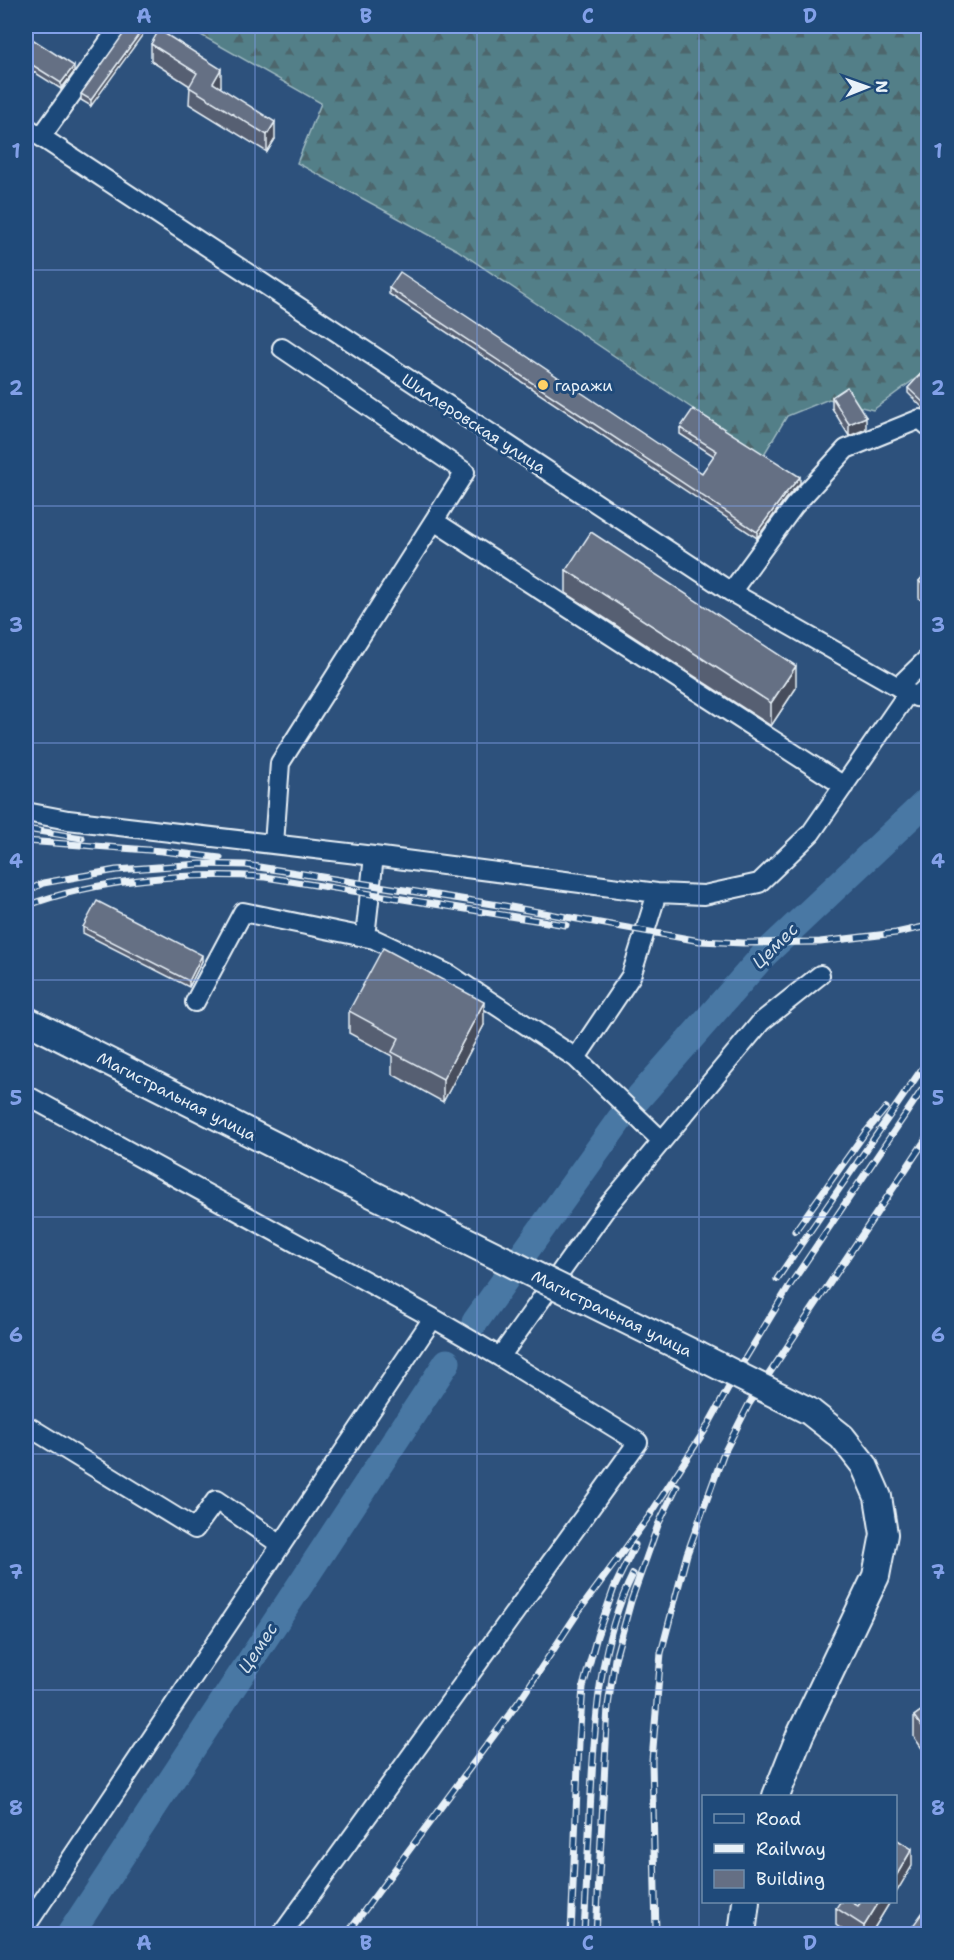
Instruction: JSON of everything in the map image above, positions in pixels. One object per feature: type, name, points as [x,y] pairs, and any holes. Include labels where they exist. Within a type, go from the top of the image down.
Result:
[{"type":"highway","name":"Магистральная улица","points":[[26,1020],[809,1411],[842,1437],[864,1465],[878,1497],[884,1533],[876,1576],[800,1735],[777,1795]]},
{"type":"highway","points":[[742,1935],[746,1903]]},
{"type":"street","points":[[33,132],[120,26]]},
{"type":"street","name":"Шиллеровская улица","points":[[33,132],[731,592],[916,691]]},
{"type":"street","points":[[274,844],[280,762],[465,472],[282,348]]},
{"type":"street","points":[[731,592],[794,506],[846,449],[920,418],[928,426]]},
{"type":"street","points":[[434,521],[844,786]]},
{"type":"street","points":[[26,812],[68,820],[374,856],[657,893],[704,895],[759,882],[812,833],[844,786],[916,691],[928,658]]},
{"type":"street","points":[[365,937],[374,856]]},
{"type":"street","points":[[576,1058],[631,976],[657,893]]},
{"type":"street","points":[[195,1002],[243,912],[374,939],[450,975],[576,1058],[662,1141]]},
{"type":"street","points":[[500,1357],[607,1207],[761,1022],[820,975]]},
{"type":"street","points":[[26,1095],[433,1318],[638,1442],[282,1935]]},
{"type":"street","points":[[26,1926],[31,1906],[281,1545],[433,1318]]},
{"type":"street","points":[[26,1425],[195,1529],[216,1500],[281,1545]]},
{"type":"green space","points":[[185,26],[928,26],[928,369],[873,410],[829,399],[787,416],[763,456],[457,250],[297,163],[321,103]]},
{"type":"building","points":[[129,26],[145,26],[91,100],[81,94]]},
{"type":"building","points":[[159,30],[221,69],[213,83],[275,122],[267,135],[189,87],[197,73],[151,44]]},
{"type":"building","points":[[26,35],[74,66],[61,83],[26,61]]},
{"type":"building","points":[[400,272],[702,473],[717,451],[680,428],[693,409],[800,477],[757,532],[389,288]]},
{"type":"building","points":[[928,366],[928,407],[908,388]]},
{"type":"building","points":[[847,387],[866,417],[849,424],[832,397]]},
{"type":"building","points":[[591,532],[796,666],[771,703],[566,570]]},
{"type":"building","points":[[928,571],[928,590],[919,581]]},
{"type":"building","points":[[97,901],[202,955],[189,981],[83,927]]},
{"type":"building","points":[[383,948],[484,1002],[443,1079],[392,1052],[399,1038],[349,1011]]},
{"type":"building","points":[[928,1706],[928,1736],[914,1716]]},
{"type":"building","points":[[897,1840],[912,1849],[897,1874]]},
{"type":"building","points":[[839,1903],[853,1903],[858,1906],[860,1903],[878,1903],[864,1926],[836,1908]]},
{"type":"building","points":[[928,1905],[928,1935],[922,1935],[912,1927]]},
{"type":"waterway","name":"Цемес","points":[[634,1103],[763,956],[928,800]]},
{"type":"waterway","name":"Цемес","points":[[475,1322],[620,1119]]},
{"type":"waterway","name":"Цемес","points":[[70,1934],[447,1362]]},
{"type":"railway","points":[[26,829],[82,838]]},
{"type":"railway","points":[[26,841],[162,851],[220,858]]},
{"type":"railway","points":[[26,892],[43,883],[116,870],[200,864],[246,865],[505,906],[700,941],[820,942],[896,933],[928,926]]},
{"type":"railway","points":[[26,906],[83,889],[144,880],[206,876],[265,877],[566,925]]},
{"type":"railway","points":[[777,1279],[928,1060]]},
{"type":"railway","points":[[347,1934],[520,1700],[579,1611],[650,1515],[707,1427],[788,1288],[928,1081]]},
{"type":"railway","points":[[795,1231],[865,1133],[886,1108]]},
{"type":"railway","points":[[656,1934],[652,1760],[661,1653],[687,1554],[723,1455],[749,1404],[928,1136]]},
{"type":"railway","points":[[596,1934],[608,1706],[615,1659],[631,1601],[658,1525],[677,1486]]},
{"type":"railway","points":[[571,1934],[583,1687],[597,1636],[614,1588],[635,1545]]},
{"type":"railway","points":[[584,1934],[597,1709],[613,1626],[633,1574]]},
{"type":"place","name":"гаражи","points":[[543,385]]}]
